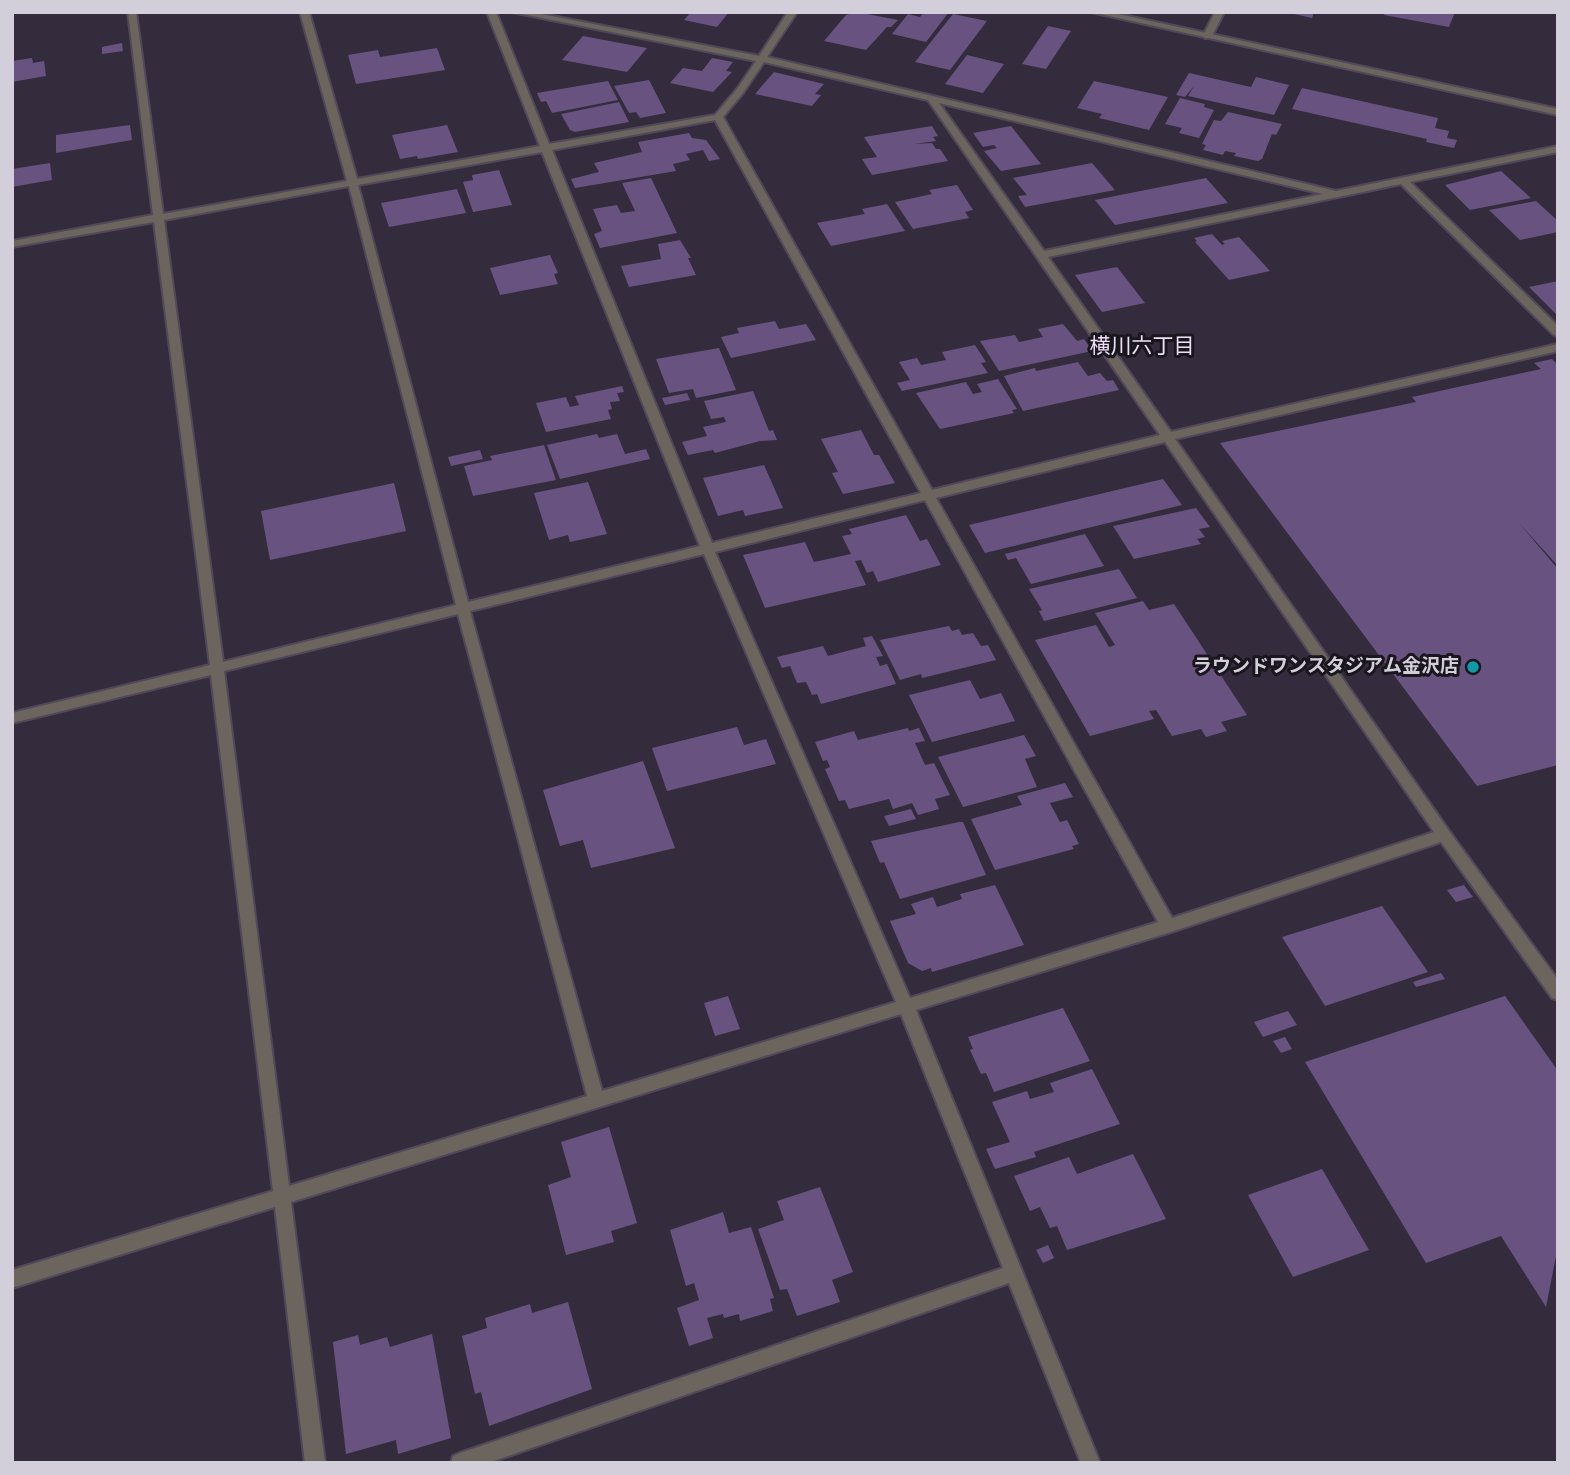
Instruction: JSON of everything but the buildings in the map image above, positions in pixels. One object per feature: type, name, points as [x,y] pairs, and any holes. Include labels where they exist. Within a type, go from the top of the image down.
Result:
[{"type":"street","points":[[132,12],[217,668],[280,1197],[315,1463]]},
{"type":"street","points":[[304,12],[353,183],[463,609],[596,1100]]},
{"type":"street","points":[[491,12],[708,550],[906,1006],[1091,1463]]},
{"type":"street","points":[[516,12],[762,59],[1337,194]]},
{"type":"street","points":[[12,244],[718,117],[793,12]]},
{"type":"street","points":[[1095,12],[1558,112]]},
{"type":"street","points":[[1208,36],[1220,12]]},
{"type":"street","points":[[931,98],[1444,835],[1558,993]]},
{"type":"street","points":[[718,117],[1168,926]]},
{"type":"street","points":[[1041,254],[1558,149]]},
{"type":"street","points":[[1403,181],[1558,333]]},
{"type":"street","points":[[12,718],[1168,437],[1558,347]]},
{"type":"street","points":[[12,1279],[1168,926],[1444,835]]},
{"type":"street","points":[[460,1463],[1014,1273]]},
{"type":"place","name":"ラウンドワンスタジアム金沢店","points":[[1473,667]]},
{"type":"district","name":"横川六丁目","points":[[1142,347]]}]
